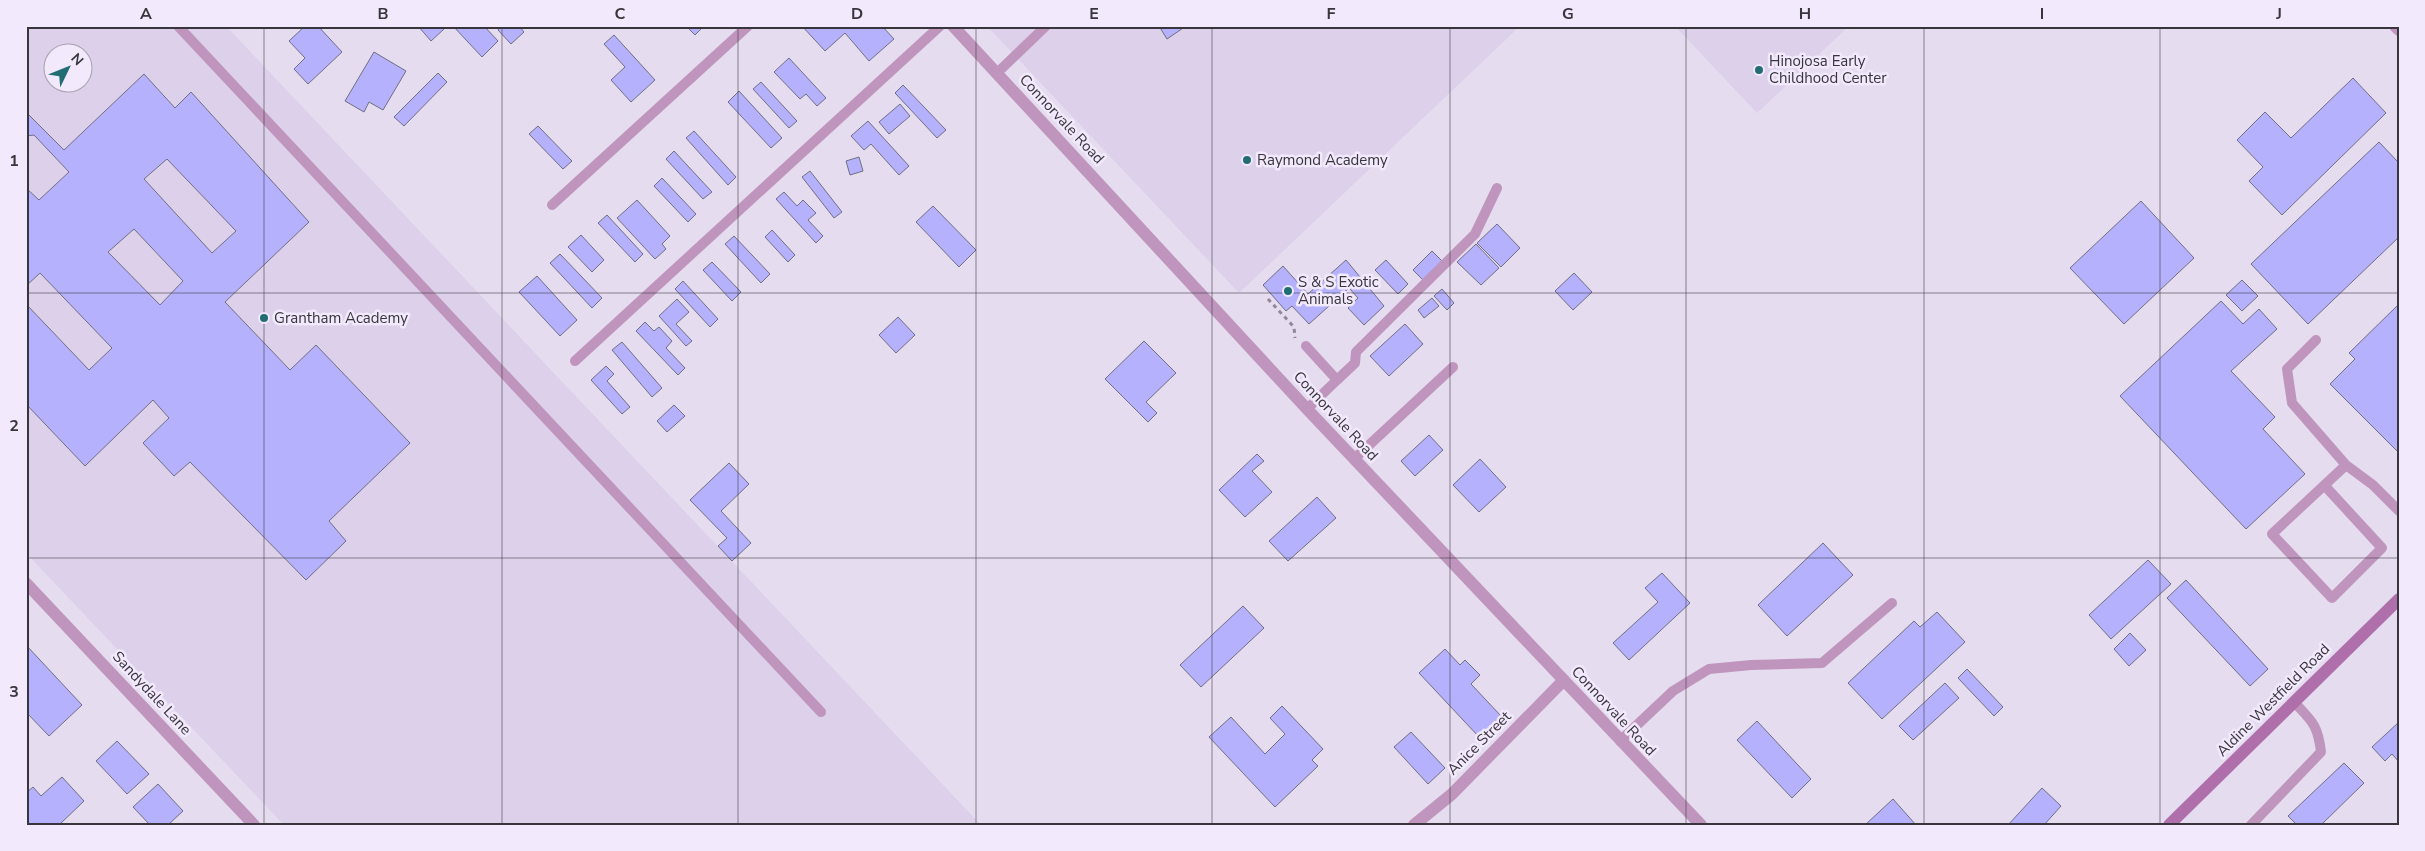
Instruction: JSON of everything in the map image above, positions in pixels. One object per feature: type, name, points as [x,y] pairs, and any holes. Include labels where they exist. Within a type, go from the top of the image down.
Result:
[{"type":"main road","name":"Aldine Westfield Road","points":[[2175,823],[2399,599]]},
{"type":"street","name":"Connorvale Road","points":[[952,26],[1307,409],[1701,825]]},
{"type":"street","points":[[2396,26],[2399,30]]},
{"type":"street","name":"Sandydale Lane","points":[[26,583],[254,825]]},
{"type":"street","name":"Anice Street","points":[[1414,825],[1452,794],[1564,680]]},
{"type":"lane","points":[[178,26],[821,712]]},
{"type":"lane","points":[[552,205],[748,26]]},
{"type":"lane","points":[[574,361],[940,26]]},
{"type":"lane","points":[[997,73],[1046,26]]},
{"type":"lane","points":[[1307,409],[1355,363],[1356,352],[1475,234],[1497,188]]},
{"type":"lane","points":[[2316,340],[2287,369],[2292,403],[2346,465],[2373,485],[2397,507]]},
{"type":"lane","points":[[1306,346],[1337,380]]},
{"type":"lane","points":[[1354,459],[1453,367]]},
{"type":"lane","points":[[2325,486],[2382,548],[2332,598],[2272,534],[2346,465]]},
{"type":"lane","points":[[1620,741],[1674,691],[1709,669],[1751,665],[1822,663],[1892,603]]},
{"type":"lane","points":[[2251,825],[2321,752],[2318,732],[2310,718],[2294,702]]},
{"type":"path","points":[[1268,299],[1294,327],[1294,344],[1306,346]]},
{"type":"path","points":[[1282,314],[1285,309]]},
{"type":"shaded area","name":"Grantham Academy","points":[[26,26],[226,26],[981,825],[284,825],[26,553]]},
{"type":"shaded area","name":"Raymond Academy","points":[[987,26],[1520,26],[1239,293]]},
{"type":"shaded area","name":"Hinojosa Early Childhood Center","points":[[1675,26],[1849,26],[1757,113]]},
{"type":"building","points":[[305,26],[318,26],[342,52],[308,84],[294,69],[305,58],[289,41]]},
{"type":"building","points":[[418,26],[441,26],[444,29],[431,41]]},
{"type":"building","points":[[453,26],[484,26],[498,41],[482,57]]},
{"type":"building","points":[[501,26],[519,26],[524,32],[511,44],[498,30]]},
{"type":"building","points":[[686,26],[704,26],[695,35]]},
{"type":"building","points":[[802,26],[882,26],[894,39],[869,61],[845,33],[825,51]]},
{"type":"building","points":[[1159,26],[1186,26],[1167,39]]},
{"type":"building","points":[[614,35],[655,80],[631,102],[611,80],[625,67],[604,44]]},
{"type":"building","points":[[374,52],[406,71],[383,110],[369,102],[364,112],[345,101]]},
{"type":"building","points":[[789,58],[826,98],[817,106],[806,94],[800,99],[774,72]]},
{"type":"building","points":[[438,73],[447,82],[404,126],[394,117]]},
{"type":"building","points":[[144,74],[175,108],[191,92],[309,222],[225,302],[290,370],[316,345],[410,443],[329,521],[346,541],[306,580],[190,462],[174,476],[143,443],[169,418],[153,400],[85,466],[26,404],[26,304],[89,370],[112,348],[40,273],[26,286],[26,188],[39,200],[69,172],[34,135],[26,136],[26,117],[29,115],[64,150]],"holes":[[[167,159],[236,231],[212,253],[144,179]],[[134,229],[183,281],[160,305],[108,252]]]},
{"type":"building","points":[[2353,78],[2386,113],[2282,215],[2249,181],[2263,167],[2237,140],[2265,112],[2291,138]]},
{"type":"building","points":[[761,82],[797,121],[789,128],[753,89]]},
{"type":"building","points":[[903,85],[946,130],[937,138],[895,93]]},
{"type":"building","points":[[739,91],[782,138],[771,148],[728,102]]},
{"type":"building","points":[[900,104],[910,116],[889,134],[879,122]]},
{"type":"building","points":[[868,121],[909,166],[899,175],[871,144],[864,150],[851,136]]},
{"type":"building","points":[[538,126],[572,161],[563,169],[529,134]]},
{"type":"building","points":[[694,131],[736,177],[728,185],[686,138]]},
{"type":"building","points":[[2379,142],[2399,163],[2399,237],[2308,324],[2251,264]]},
{"type":"building","points":[[674,151],[712,192],[703,199],[666,159]]},
{"type":"building","points":[[859,157],[863,171],[850,175],[846,161]]},
{"type":"building","points":[[810,171],[842,212],[834,218],[802,177]]},
{"type":"building","points":[[662,178],[696,214],[688,222],[654,186]]},
{"type":"building","points":[[784,192],[797,206],[803,200],[816,213],[808,220],[823,236],[816,243],[776,199]]},
{"type":"building","points":[[637,200],[670,236],[662,244],[666,249],[655,259],[617,218]]},
{"type":"building","points":[[2141,201],[2194,258],[2124,324],[2070,268]]},
{"type":"building","points":[[933,206],[976,250],[959,267],[916,222]]},
{"type":"building","points":[[607,215],[643,254],[635,262],[598,223]]},
{"type":"building","points":[[1497,224],[1520,248],[1501,267],[1477,243]]},
{"type":"building","points":[[772,230],[795,255],[788,262],[765,237]]},
{"type":"building","points":[[581,235],[604,260],[592,272],[568,247]]},
{"type":"building","points":[[734,236],[770,274],[761,283],[725,244]]},
{"type":"building","points":[[1476,244],[1499,268],[1481,285],[1457,262]]},
{"type":"building","points":[[1432,251],[1442,261],[1423,280],[1413,270]]},
{"type":"building","points":[[560,254],[602,298],[592,308],[550,263]]},
{"type":"building","name":"S & S Exotic Animals","points":[[1346,260],[1384,306],[1364,325],[1348,308],[1358,298],[1349,288],[1309,324],[1292,306],[1286,311],[1263,285],[1283,266],[1308,294]]},
{"type":"building","points":[[1386,260],[1408,284],[1398,294],[1375,270]]},
{"type":"building","points":[[712,262],[741,292],[732,301],[703,270]]},
{"type":"building","points":[[1574,273],[1592,292],[1573,310],[1555,291]]},
{"type":"building","points":[[537,276],[577,320],[560,336],[519,292]]},
{"type":"building","points":[[2242,280],[2258,296],[2242,311],[2226,295]]},
{"type":"building","points":[[683,281],[718,319],[710,327],[675,289]]},
{"type":"building","points":[[1442,289],[1454,303],[1447,310],[1434,296]]},
{"type":"building","points":[[1432,298],[1439,306],[1424,318],[1418,310]]},
{"type":"building","points":[[677,299],[689,312],[676,324],[692,341],[686,346],[659,316]]},
{"type":"building","points":[[2221,301],[2243,324],[2259,309],[2277,329],[2231,371],[2275,417],[2263,429],[2305,474],[2246,529],[2120,396]]},
{"type":"building","points":[[2399,304],[2399,453],[2330,384],[2355,359],[2349,353]]},
{"type":"building","points":[[898,317],[915,335],[896,353],[879,335]]},
{"type":"building","points":[[645,322],[654,331],[659,327],[672,341],[666,348],[685,368],[678,375],[636,331]]},
{"type":"building","points":[[1405,324],[1423,344],[1389,376],[1370,356]]},
{"type":"building","points":[[1144,341],[1176,373],[1146,402],[1157,413],[1148,422],[1105,379]]},
{"type":"building","points":[[622,342],[662,388],[652,397],[612,350]]},
{"type":"building","points":[[606,366],[614,374],[607,381],[630,407],[622,414],[591,380]]},
{"type":"building","points":[[674,405],[685,416],[667,432],[657,421]]},
{"type":"building","points":[[1429,435],[1443,450],[1415,476],[1401,461]]},
{"type":"building","points":[[1257,454],[1264,461],[1252,471],[1272,492],[1245,517],[1219,490]]},
{"type":"building","points":[[1480,459],[1506,487],[1479,512],[1453,485]]},
{"type":"building","points":[[729,463],[749,484],[721,511],[751,543],[732,561],[718,546],[727,538],[690,500]]},
{"type":"building","points":[[1317,497],[1336,518],[1288,561],[1269,541]]},
{"type":"building","points":[[1823,543],[1853,575],[1787,636],[1758,605]]},
{"type":"building","points":[[2148,560],[2171,584],[2111,639],[2089,615]]},
{"type":"building","points":[[1662,573],[1690,603],[1629,660],[1613,643],[1658,602],[1645,588]]},
{"type":"building","points":[[2186,580],[2268,669],[2250,686],[2167,598]]},
{"type":"building","points":[[1243,606],[1264,628],[1201,687],[1180,665]]},
{"type":"building","points":[[1937,612],[1965,642],[1882,719],[1848,683],[1914,621],[1920,627]]},
{"type":"building","points":[[2130,633],[2146,650],[2129,666],[2114,649]]},
{"type":"building","points":[[26,645],[82,705],[49,736],[26,712]]},
{"type":"building","points":[[1445,649],[1460,665],[1465,660],[1480,675],[1471,684],[1501,716],[1479,737],[1419,673]]},
{"type":"building","points":[[1967,669],[2003,707],[1994,716],[1958,678]]},
{"type":"building","points":[[1945,683],[1959,698],[1913,740],[1899,726]]},
{"type":"building","points":[[1282,706],[1323,749],[1312,760],[1318,766],[1275,807],[1209,737],[1231,717],[1265,754],[1285,734],[1270,718]]},
{"type":"building","points":[[1757,721],[1811,779],[1792,798],[1737,740]]},
{"type":"building","points":[[2399,722],[2399,762],[2392,754],[2385,761],[2372,747]]},
{"type":"building","points":[[1411,732],[1445,768],[1428,784],[1394,747]]},
{"type":"building","points":[[117,741],[149,774],[127,794],[96,761]]},
{"type":"building","points":[[2344,763],[2364,783],[2321,825],[2297,825],[2288,816]]},
{"type":"building","points":[[62,777],[84,801],[59,825],[30,825],[26,820],[26,793],[33,787],[41,796]]},
{"type":"building","points":[[158,784],[183,811],[168,825],[150,825],[133,807]]},
{"type":"building","points":[[2042,788],[2061,806],[2044,825],[2008,825]]},
{"type":"building","points":[[1893,799],[1916,825],[1865,825]]},
{"type":"place","name":"Hinojosa Early Childhood Center","points":[[1759,70]]},
{"type":"place","name":"Raymond Academy","points":[[1247,160]]},
{"type":"place","name":"S & S Exotic Animals","points":[[1288,291]]},
{"type":"place","name":"Grantham Academy","points":[[264,318]]}]
